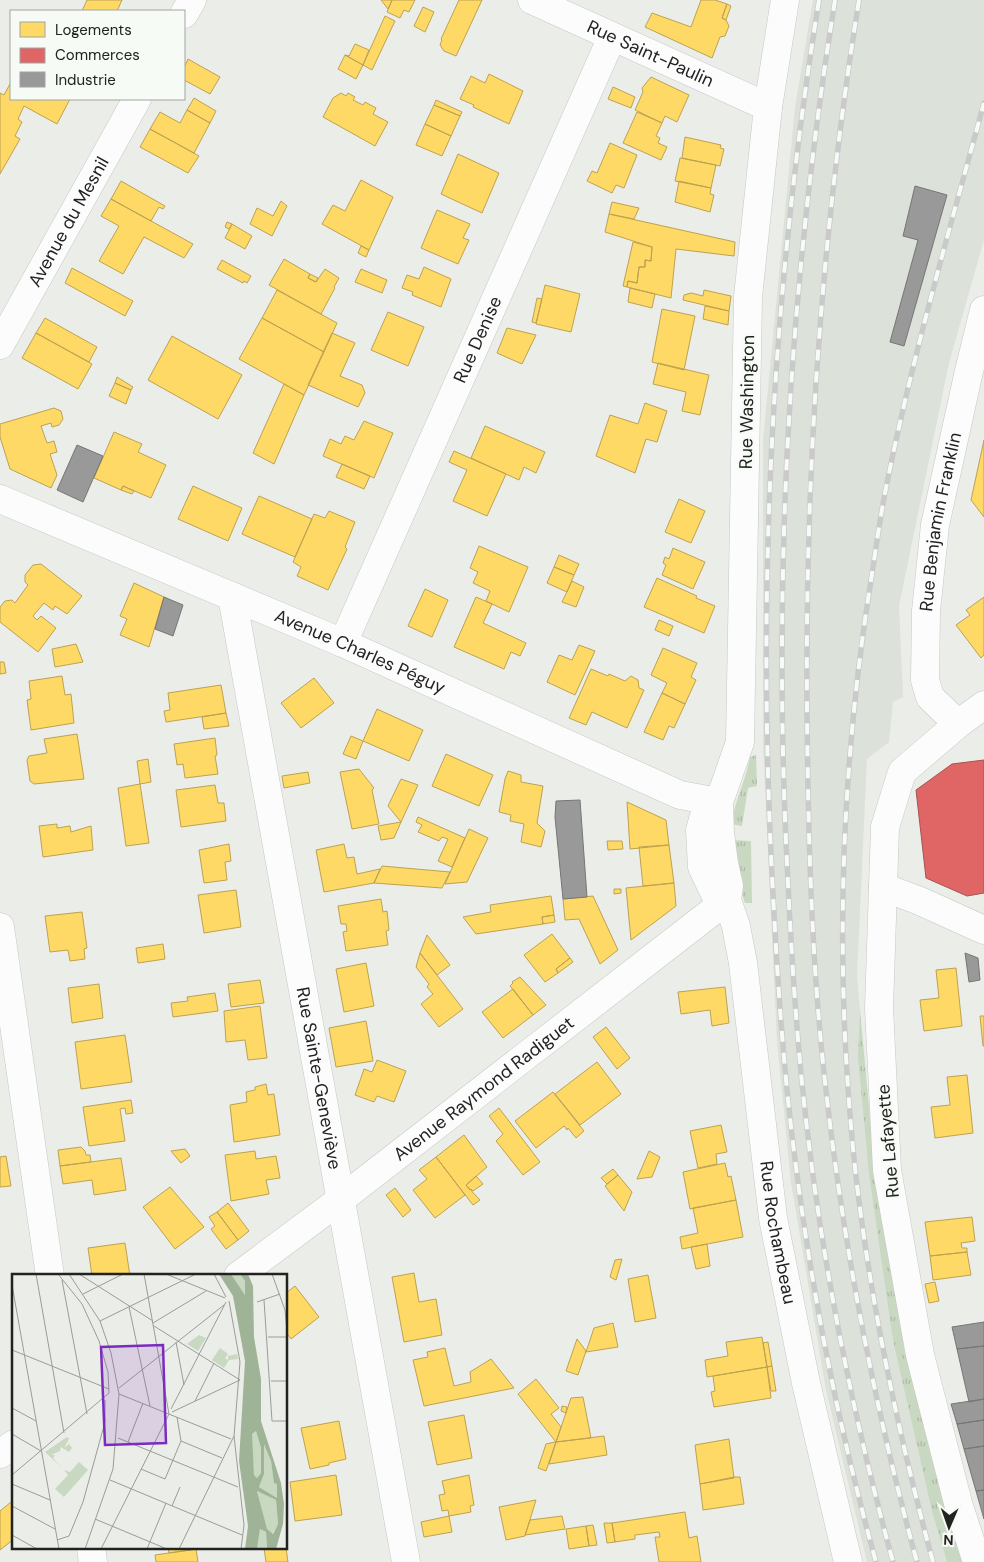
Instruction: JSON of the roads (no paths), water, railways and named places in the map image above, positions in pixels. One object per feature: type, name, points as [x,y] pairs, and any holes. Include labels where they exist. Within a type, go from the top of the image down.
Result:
[{"type":"street","points":[[185,12],[192,0]]},
{"type":"street","name":"Rue Saint-Paulin","points":[[532,0],[768,107]]},
{"type":"street","name":"Rue Washington","points":[[719,802],[740,742],[748,297],[768,107],[785,0]]},
{"type":"street","name":"Rue Denise","points":[[344,642],[612,37]]},
{"type":"street","name":"Avenue du Mesnil","points":[[0,345],[136,100]]},
{"type":"street","name":"Rue Benjamin Franklin","points":[[958,724],[930,697],[925,680],[926,611],[935,525],[984,310]]},
{"type":"street","name":"Avenue Charles Péguy","points":[[0,499],[344,642],[680,795],[719,802]]},
{"type":"street","name":"Rue Sainte-Geneviève","points":[[232,596],[406,1562]]},
{"type":"street","points":[[958,724],[984,705]]},
{"type":"street","name":"Rue Lafayette","points":[[958,724],[902,772],[885,827],[879,1008],[887,1170],[920,1355],[958,1503],[976,1562]]},
{"type":"street","name":"Rue Rochambeau","points":[[719,802],[724,863],[730,886],[727,900],[736,926],[743,963],[773,1218],[806,1383],[848,1562]]},
{"type":"street","points":[[883,887],[920,901],[984,930]]},
{"type":"street","name":"Avenue Raymond Radiguet","points":[[241,1274],[340,1200],[727,900]]},
{"type":"street","points":[[0,927],[50,1274]]},
{"type":"street","points":[[0,1454],[12,1445]]},
{"type":"railway","points":[[819,0],[790,218],[772,436],[766,656],[772,875],[778,985],[787,1094],[803,1217],[819,1316],[839,1415],[876,1562]]},
{"type":"railway","points":[[835,0],[819,109],[795,329],[783,551],[783,772],[793,978],[801,1073],[816,1197],[836,1319],[862,1441],[893,1562]]},
{"type":"railway","points":[[859,0],[835,176],[818,353],[809,531],[807,620],[809,845],[820,1028],[831,1135],[840,1197],[873,1380],[886,1441],[917,1562]]},
{"type":"railway","points":[[933,1562],[908,1465],[886,1366],[861,1218],[848,1094],[844,1019],[844,870],[853,722],[861,648],[883,503],[919,346],[984,103]]}]
